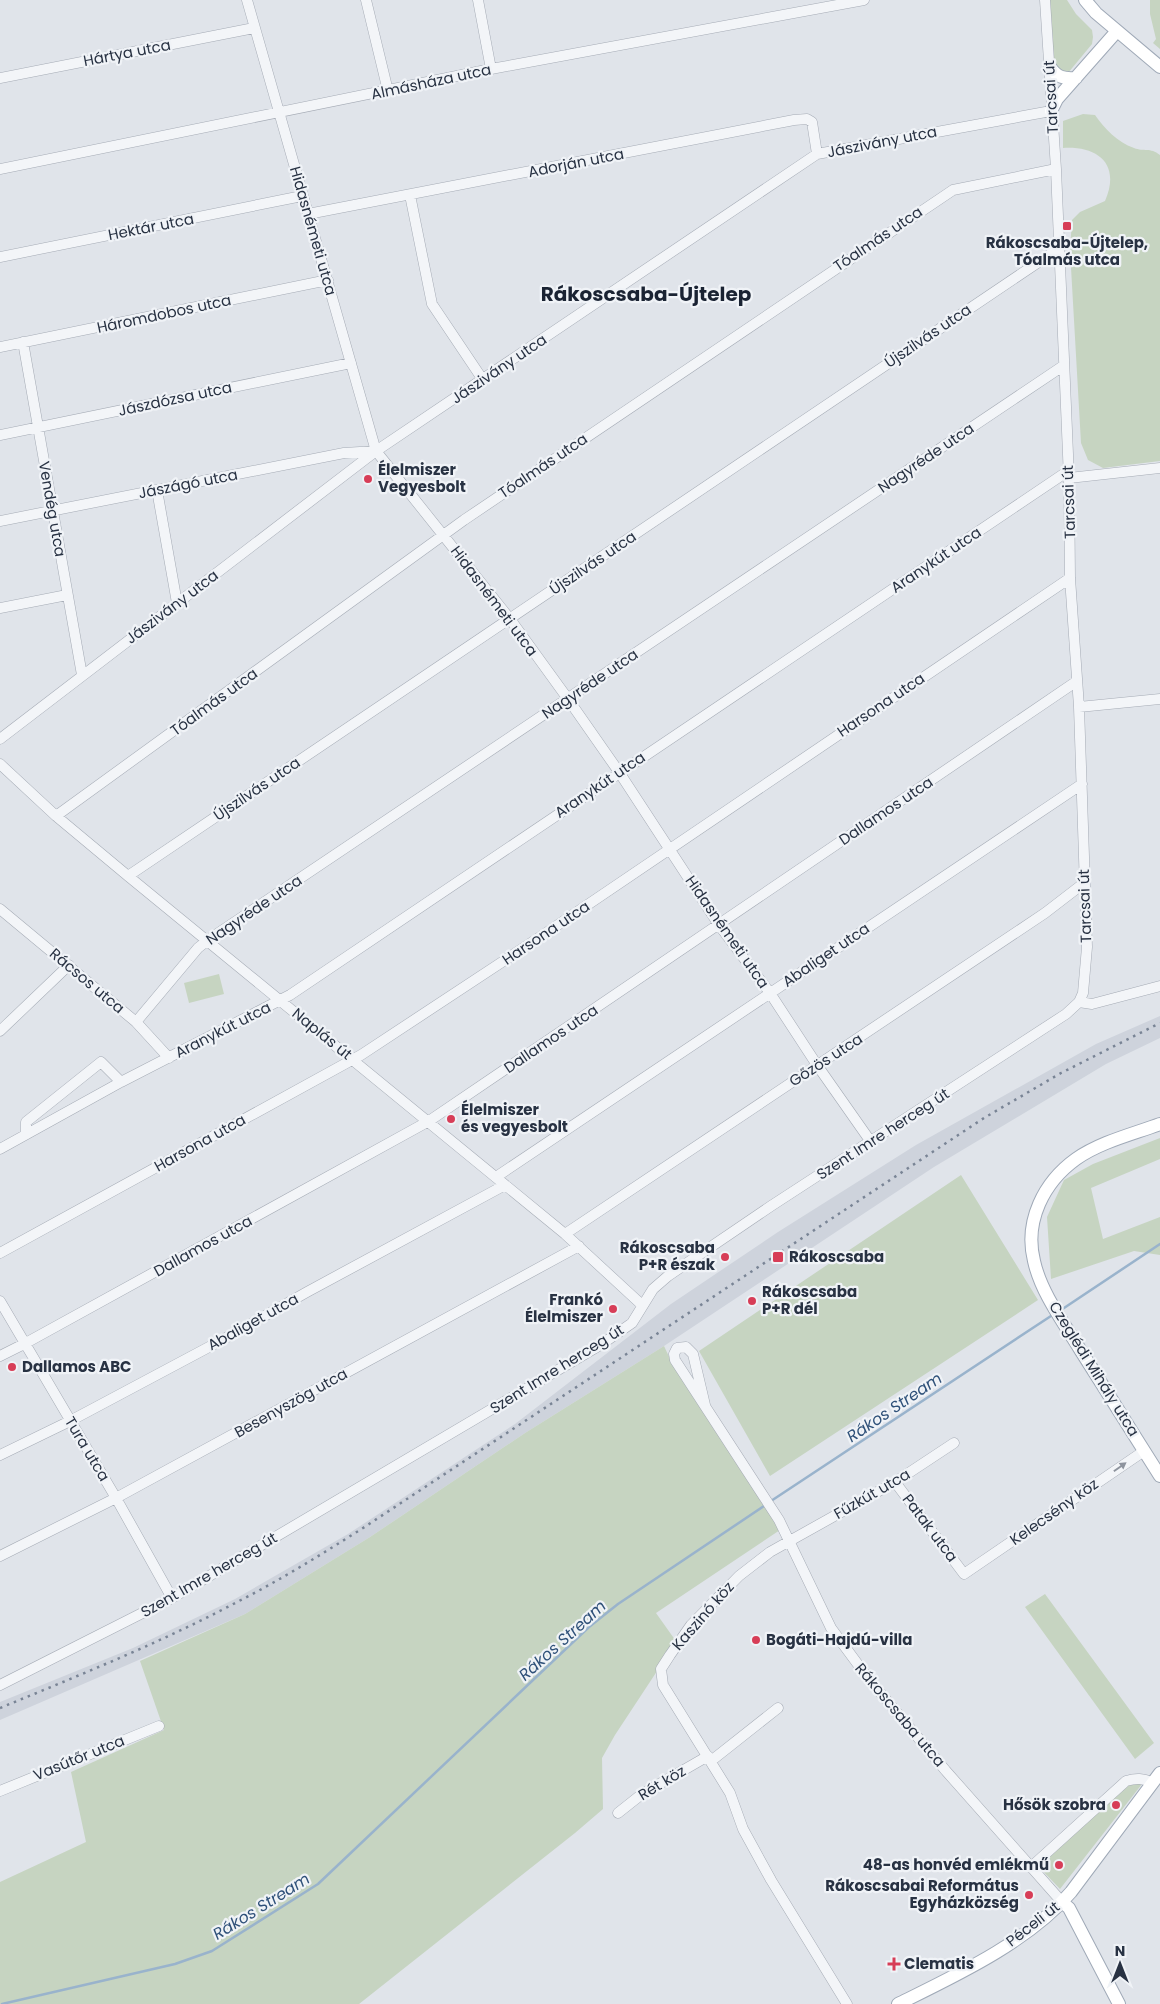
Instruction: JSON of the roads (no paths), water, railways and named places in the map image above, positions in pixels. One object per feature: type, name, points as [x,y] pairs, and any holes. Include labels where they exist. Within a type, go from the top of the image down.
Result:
[{"type":"main road","points":[[1085,0],[1116,31],[1160,67]]},
{"type":"main road","points":[[1051,110],[1057,100],[1116,31]]},
{"type":"main road","points":[[1050,67],[1062,78],[1076,78]]},
{"type":"main road","name":"Czeglédi Mihály utca","points":[[1160,1124],[1098,1147],[1077,1158],[1056,1178],[1042,1197],[1036,1210],[1032,1229],[1033,1259],[1040,1280],[1064,1323],[1160,1476]]},
{"type":"main road","name":"Péceli út","points":[[898,2004],[993,1954],[1030,1928],[1062,1902],[1156,1778]]},
{"type":"main road","points":[[1062,1902],[1069,1908],[1120,2004]]},
{"type":"street","name":"Hidasnémeti utca","points":[[247,0],[376,451],[510,619],[568,699],[619,772],[719,925],[770,993],[871,1142]]},
{"type":"street","points":[[366,0],[388,90]]},
{"type":"street","points":[[478,0],[490,69]]},
{"type":"street","name":"Almásháza utca","points":[[0,169],[490,69],[864,0]]},
{"type":"street","name":"Tarcsai út","points":[[1045,0],[1056,169],[1068,475],[1070,578],[1082,784],[1087,963],[1084,993],[1079,1002]]},
{"type":"street","name":"Hártya utca","points":[[0,78],[254,28]]},
{"type":"street","name":"Jászivány utca","points":[[0,739],[376,451],[817,154],[1051,110]]},
{"type":"street","name":"Adorján utca","points":[[308,214],[806,119],[812,122],[817,154]]},
{"type":"street","name":"Tóalmás utca","points":[[56,816],[444,534],[953,190],[1056,169]]},
{"type":"street","points":[[410,195],[432,304],[483,380]]},
{"type":"street","name":"Hektár utca","points":[[0,257],[302,196]]},
{"type":"street","name":"Újszilvás utca","points":[[128,876],[1058,249]]},
{"type":"street","name":"Háromdobos utca","points":[[0,347],[328,280]]},
{"type":"street","name":"Vendég utca","points":[[23,342],[82,675]]},
{"type":"street","name":"Jászdózsa utca","points":[[0,435],[351,363]]},
{"type":"street","name":"Nagyréde utca","points":[[136,1022],[198,948],[208,940],[1063,366]]},
{"type":"street","name":"Jászágó utca","points":[[0,522],[344,453],[376,451]]},
{"type":"street","points":[[1068,475],[1160,468]]},
{"type":"street","name":"Aranykút utca","points":[[0,1149],[121,1082],[281,1000],[619,772],[1068,475]]},
{"type":"street","points":[[158,490],[177,603]]},
{"type":"street","name":"Harsona utca","points":[[0,1253],[354,1060],[544,935],[669,848],[1070,578]]},
{"type":"street","points":[[0,608],[67,595]]},
{"type":"street","name":"Dallamos utca","points":[[0,1356],[429,1121],[1077,681]]},
{"type":"street","points":[[1079,707],[1160,699]]},
{"type":"street","name":"Naplás út","points":[[0,764],[56,816],[128,876],[565,1234],[642,1306]]},
{"type":"street","name":"Abaliget utca","points":[[496,1177],[1082,784]]},
{"type":"street","name":"Gőzös utca","points":[[565,1234],[1045,913],[1084,883]]},
{"type":"street","name":"Rácsos utca","points":[[0,909],[136,1022],[169,1058]]},
{"type":"street","points":[[0,1031],[69,965]]},
{"type":"street","points":[[1079,1002],[1092,1004],[1160,986]]},
{"type":"street","name":"Szent Imre herceg út","points":[[0,1685],[172,1598],[596,1348],[632,1323],[653,1290],[668,1276],[771,1206],[1066,1014],[1079,1002]]},
{"type":"street","points":[[26,1134],[26,1122],[102,1062],[121,1082]]},
{"type":"street","name":"Abaliget utca","points":[[0,1455],[70,1421],[224,1339],[505,1184]]},
{"type":"street","name":"Besenyszög utca","points":[[0,1556],[116,1498],[579,1246]]},
{"type":"street","name":"Tura utca","points":[[0,1302],[116,1498],[172,1598]]},
{"type":"street","name":"Rákoscsaba utca","points":[[705,1405],[692,1354],[686,1346],[677,1348],[674,1354],[675,1360],[775,1514],[831,1628],[868,1678],[1062,1902]]},
{"type":"street","name":"Fűzkút utca","points":[[788,1541],[895,1482],[954,1443]]},
{"type":"street","name":"Kelecsény köz","points":[[964,1574],[1144,1450]]},
{"type":"street","name":"Patak utca","points":[[895,1482],[964,1574]]},
{"type":"street","name":"Kaszinó köz","points":[[788,1541],[770,1552],[739,1576],[691,1625],[661,1669],[663,1685],[730,1793],[743,1829],[771,1880],[847,2004]]},
{"type":"street","points":[[709,1758],[778,1708]]},
{"type":"street","name":"Vasútőr utca","points":[[0,1791],[159,1726]]},
{"type":"street","name":"Rét köz","points":[[618,1813],[642,1794],[709,1758]]},
{"type":"street","name":"Péceli út","points":[[1031,1867],[1126,1780],[1156,1778]]},
{"type":"waterway","name":"Rákos Stream","points":[[1061,1310],[1160,1244]]},
{"type":"waterway","name":"Rákos Stream","points":[[771,1501],[1054,1314]]},
{"type":"waterway","name":"Rákos Stream","points":[[2,2004],[175,1964],[212,1951],[318,1884],[589,1627],[618,1604],[767,1504]]},
{"type":"railway","points":[[0,1708],[121,1657],[210,1616],[302,1566],[363,1528],[984,1118],[1061,1073],[1160,1023]]},
{"type":"place","name":"Rákoscsaba-Újtelep, Tóalmás utca","points":[[1067,226]]},
{"type":"place","name":"Élelmiszer Vegyesbolt","points":[[368,479]]},
{"type":"place","name":"Élelmiszer és vegyesbolt","points":[[451,1119]]},
{"type":"place","name":"Rákoscsaba P+R észak","points":[[725,1257]]},
{"type":"place","name":"Rákoscsaba","points":[[778,1257]]},
{"type":"place","name":"Rákoscsaba P+R dél","points":[[752,1301]]},
{"type":"place","name":"Frankó Élelmiszer","points":[[613,1309]]},
{"type":"place","name":"Dallamos ABC","points":[[12,1367]]},
{"type":"place","name":"Bogáti-Hajdú-villa","points":[[756,1640]]},
{"type":"place","name":"Hősök szobra","points":[[1116,1805]]},
{"type":"place","name":"48-as honvéd emlékmű","points":[[1059,1865]]},
{"type":"place","name":"Rákoscsabai Református Egyházközség","points":[[1029,1895]]},
{"type":"place","name":"Clematis","points":[[894,1964]]},
{"type":"district","name":"Rákoscsaba-Újtelep","points":[[646,294]]}]
